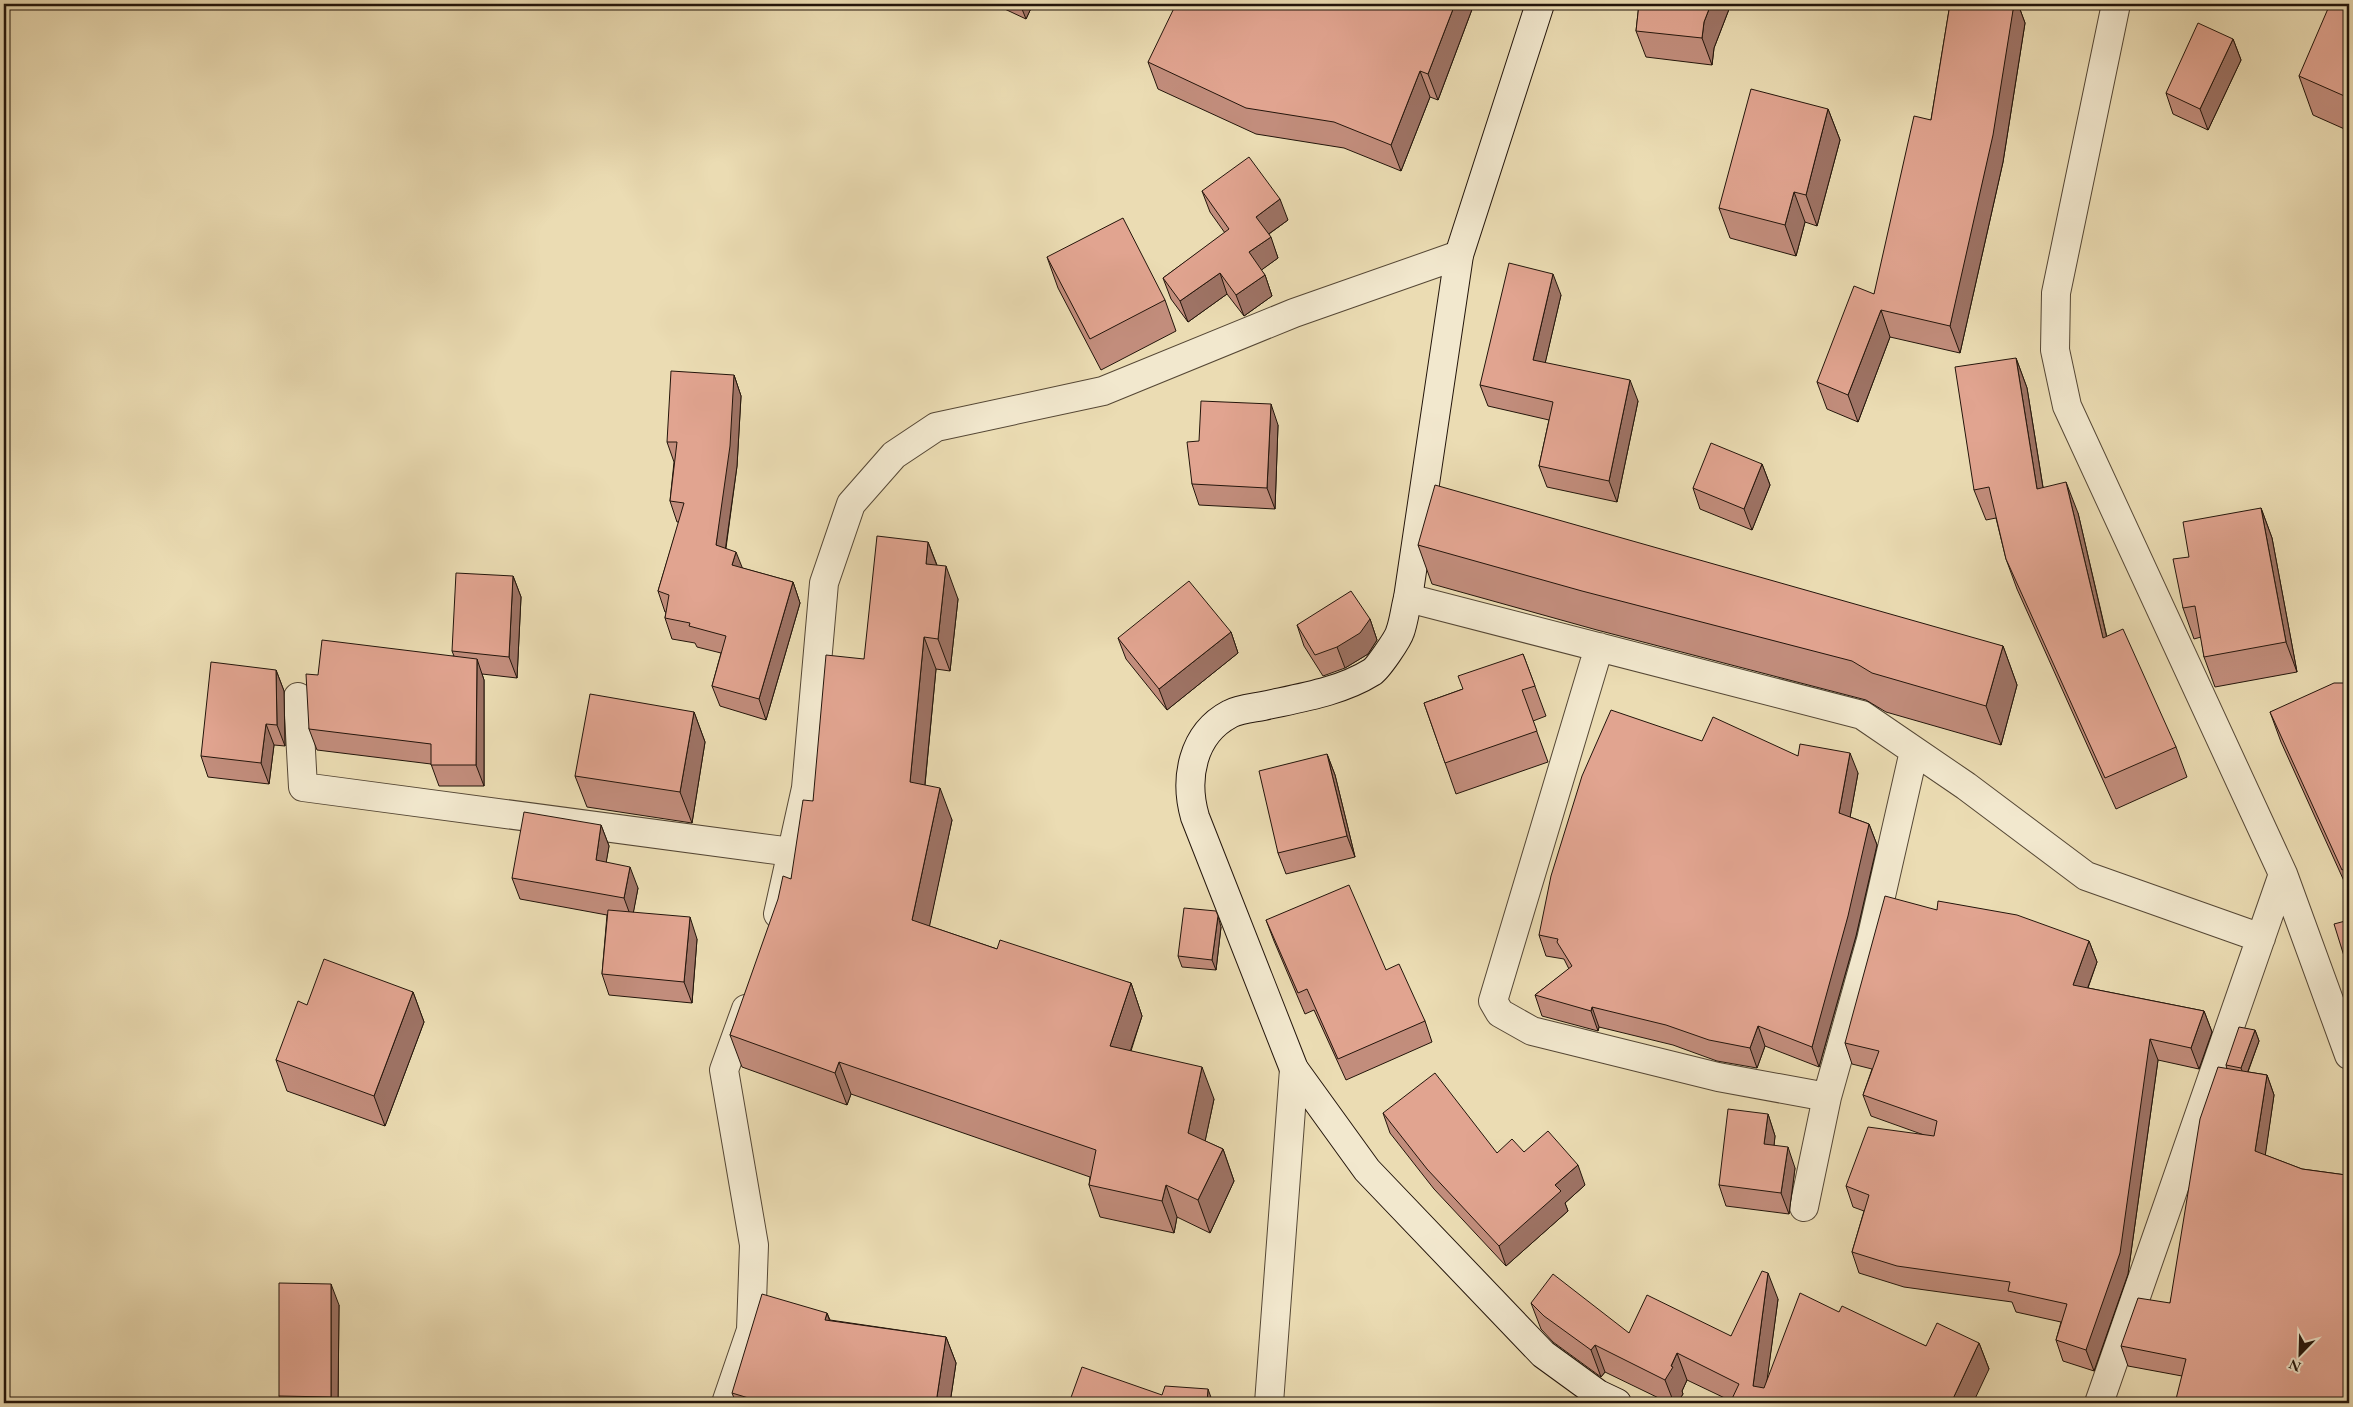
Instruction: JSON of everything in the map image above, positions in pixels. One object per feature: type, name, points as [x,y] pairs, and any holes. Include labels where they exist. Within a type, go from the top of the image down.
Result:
[{"type":"street","points":[[1540,4],[1459,255],[1408,598],[1400,633],[1374,672],[1330,691],[1231,713],[1215,725],[1202,740],[1194,758],[1189,778],[1189,798],[1194,817],[1294,1069],[1367,1170],[1543,1354],[1598,1394],[1618,1403]]},
{"type":"street","points":[[2116,4],[2056,293],[2055,350],[2067,406],[2284,874],[2349,1055]]},
{"type":"street","points":[[772,934],[806,788],[824,583],[851,504],[894,455],[936,427],[1103,391],[1294,313],[1459,255]]},
{"type":"street","points":[[1408,598],[1862,715],[1966,786],[2086,876],[2261,938]]},
{"type":"street","points":[[1599,647],[1494,1001],[1500,1013],[1532,1031],[1718,1077],[1827,1097]]},
{"type":"street","points":[[298,697],[303,787],[792,852]]},
{"type":"street","points":[[1804,1207],[1827,1097],[1871,940],[1914,751]]},
{"type":"street","points":[[2099,1403],[2284,874]]},
{"type":"street","points":[[726,1403],[751,1330],[754,1245],[724,1070],[753,988]]},
{"type":"street","points":[[1269,1403],[1294,1069]]},
{"type":"building","points":[[1176,4],[1259,4],[1267,8],[1268,4],[1455,4],[1428,74],[1420,71],[1391,145],[1334,122],[1246,108],[1148,62]]},
{"type":"building","points":[[1639,4],[1711,4],[1704,22],[1702,38],[1636,31]]},
{"type":"building","points":[[1950,4],[2014,4],[1993,135],[1950,326],[1881,310],[1848,395],[1817,382],[1854,286],[1874,294],[1914,116],[1931,120]]},
{"type":"building","points":[[2330,4],[2349,4],[2349,98],[2299,76]]},
{"type":"building","points":[[2198,23],[2233,39],[2200,109],[2166,93]]},
{"type":"building","points":[[1751,89],[1828,109],[1806,195],[1794,192],[1785,225],[1719,208]]},
{"type":"building","points":[[1249,157],[1280,199],[1256,217],[1271,237],[1249,252],[1265,275],[1236,295],[1220,273],[1180,301],[1163,278],[1229,229],[1202,191]]},
{"type":"building","points":[[1123,218],[1165,300],[1090,339],[1047,257]]},
{"type":"building","points":[[1509,263],[1553,274],[1533,360],[1630,380],[1609,481],[1539,466],[1553,402],[1480,385]]},
{"type":"building","points":[[2016,358],[2037,489],[2066,482],[2103,638],[2123,629],[2176,747],[2105,778],[2006,559],[1989,487],[1974,490],[1955,367]]},
{"type":"building","points":[[671,371],[734,375],[730,446],[716,545],[736,552],[732,565],[793,582],[759,699],[712,686],[726,636],[689,626],[690,623],[665,618],[669,595],[658,591],[684,503],[670,501],[677,442],[667,442]]},
{"type":"building","points":[[1201,401],[1271,404],[1267,488],[1192,484],[1187,442],[1199,441]]},
{"type":"building","points":[[1711,443],[1762,464],[1744,509],[1693,488]]},
{"type":"building","points":[[1435,485],[2003,646],[1986,706],[1872,673],[1852,661],[1582,591],[1418,545]]},
{"type":"building","points":[[2261,508],[2286,642],[2204,657],[2195,606],[2183,608],[2173,559],[2189,557],[2183,522]]},
{"type":"building","points":[[877,536],[928,542],[926,564],[946,566],[938,639],[924,637],[910,782],[940,788],[912,920],[997,949],[1000,940],[1131,983],[1110,1046],[1202,1067],[1188,1133],[1223,1149],[1198,1200],[1166,1185],[1162,1201],[1089,1185],[1096,1150],[839,1062],[835,1073],[730,1035],[778,899],[783,876],[791,879],[803,800],[813,801],[826,655],[864,659]]},
{"type":"building","points":[[456,573],[513,576],[509,657],[452,651]]},
{"type":"building","points":[[1189,581],[1231,632],[1159,689],[1118,638]]},
{"type":"building","points":[[1351,591],[1370,619],[1360,633],[1337,647],[1315,655],[1297,625]]},
{"type":"building","points":[[322,640],[477,659],[476,765],[431,765],[431,744],[309,729],[306,674],[318,675]]},
{"type":"building","points":[[1523,654],[1535,686],[1522,690],[1537,731],[1445,763],[1424,703],[1463,689],[1458,676]]},
{"type":"building","points":[[211,662],[276,670],[277,725],[266,724],[261,763],[201,756]]},
{"type":"building","points":[[2334,683],[2347,683],[2349,689],[2349,866],[2342,870],[2270,712]]},
{"type":"building","points":[[590,694],[694,712],[680,792],[575,776]]},
{"type":"building","points":[[1611,710],[1702,741],[1713,717],[1798,756],[1800,744],[1850,753],[1839,813],[1869,824],[1848,916],[1812,1047],[1758,1026],[1750,1048],[1709,1040],[1666,1025],[1592,1007],[1591,1011],[1535,995],[1572,966],[1557,942],[1558,939],[1539,935],[1551,876],[1582,776]]},
{"type":"building","points":[[1327,754],[1347,836],[1278,853],[1259,771]]},
{"type":"building","points":[[524,812],[601,825],[596,860],[630,867],[624,898],[512,878]]},
{"type":"building","points":[[1349,885],[1386,970],[1399,964],[1425,1021],[1338,1059],[1307,989],[1298,993],[1266,920]]},
{"type":"building","points":[[1885,896],[1937,910],[1938,901],[2017,915],[2089,941],[2073,985],[2204,1011],[2191,1048],[2150,1039],[2120,1253],[2086,1350],[2056,1340],[2067,1304],[2008,1291],[2010,1282],[1897,1266],[1852,1252],[1869,1195],[1846,1186],[1868,1127],[1934,1136],[1937,1121],[1863,1095],[1879,1051],[1845,1043]]},
{"type":"building","points":[[1184,908],[1216,911],[1218,916],[1212,960],[1178,956]]},
{"type":"building","points":[[608,910],[690,917],[684,982],[602,974]]},
{"type":"building","points":[[2349,920],[2349,956],[2344,956],[2334,924]]},
{"type":"building","points":[[324,959],[413,992],[374,1096],[276,1060],[298,1001],[307,1005]]},
{"type":"building","points":[[2239,1027],[2255,1030],[2241,1068],[2226,1065]]},
{"type":"building","points":[[2218,1067],[2267,1075],[2255,1151],[2302,1169],[2346,1175],[2349,1173],[2349,1403],[2175,1403],[2186,1359],[2121,1346],[2138,1298],[2170,1303],[2200,1119]]},
{"type":"building","points":[[1435,1073],[1497,1153],[1512,1139],[1524,1152],[1548,1131],[1578,1165],[1555,1185],[1561,1191],[1499,1246],[1427,1169],[1383,1113]]},
{"type":"building","points":[[1728,1109],[1768,1114],[1764,1144],[1788,1147],[1781,1193],[1719,1185]]},
{"type":"building","points":[[1762,1271],[1768,1273],[1753,1386],[1764,1388],[1800,1293],[1839,1312],[1842,1306],[1926,1346],[1937,1323],[1979,1343],[1951,1403],[1730,1403],[1739,1384],[1677,1353],[1671,1366],[1673,1367],[1665,1380],[1595,1345],[1591,1350],[1544,1316],[1531,1303],[1553,1274],[1629,1333],[1647,1295],[1731,1336]]},
{"type":"building","points":[[279,1283],[331,1284],[331,1397],[279,1396]]},
{"type":"building","points":[[762,1294],[827,1313],[825,1320],[946,1337],[936,1403],[824,1403],[801,1400],[800,1403],[765,1403],[732,1393]]},
{"type":"building","points":[[1082,1367],[1162,1395],[1165,1386],[1208,1389],[1207,1403],[1069,1403]]}]
